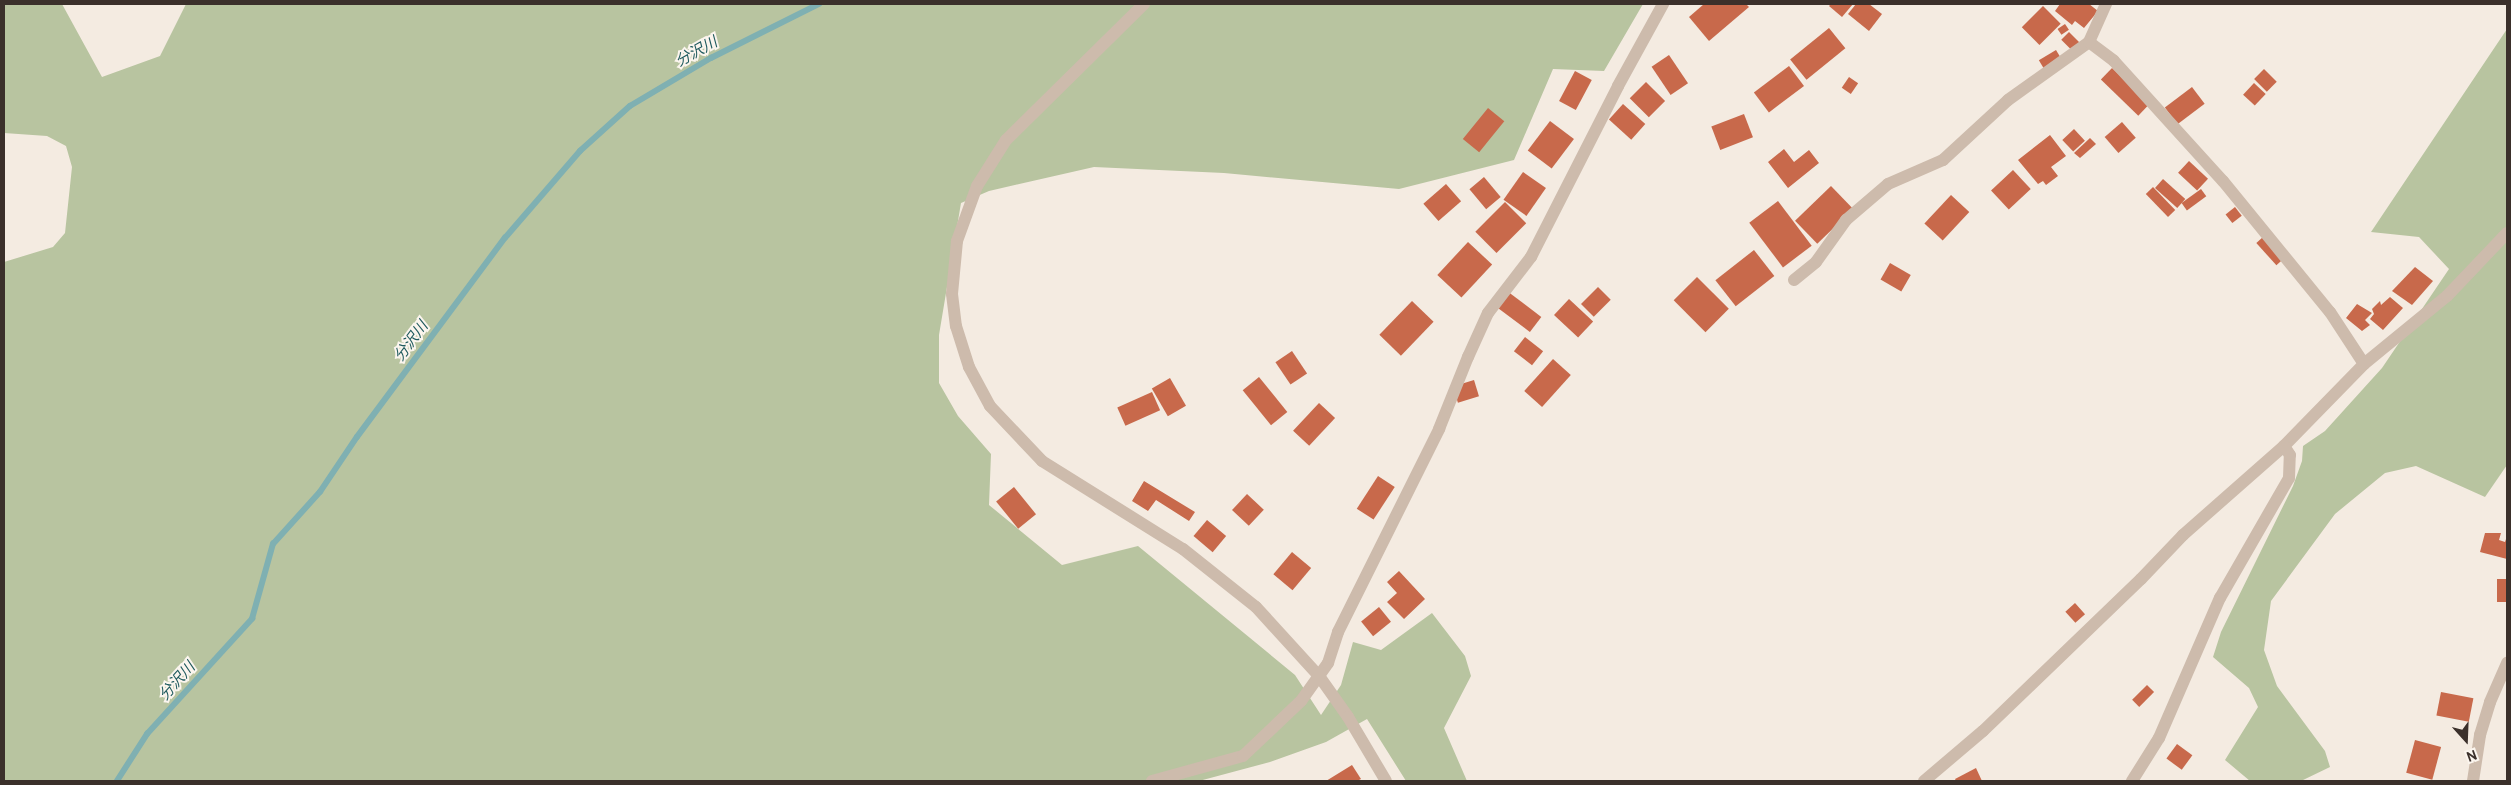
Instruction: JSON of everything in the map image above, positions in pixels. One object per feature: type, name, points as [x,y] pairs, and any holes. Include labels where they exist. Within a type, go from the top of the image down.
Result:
[{"type":"street","points":[[1144,4],[1006,140],[977,186],[957,241],[952,294],[956,326],[969,367],[990,406],[1042,462],[1183,549],[1256,607],[1319,676],[1348,717],[1386,781]]},
{"type":"street","points":[[1152,781],[1243,756],[1301,701],[1328,664],[1338,632],[1439,429],[1468,356],[1488,313],[1531,257],[1618,86],[1663,4]]},
{"type":"street","points":[[1794,280],[1816,262],[1846,220],[1888,184],[1943,160],[2008,100],[2089,42],[2106,4]]},
{"type":"street","points":[[2089,42],[2114,60],[2223,180],[2330,312],[2364,364]]},
{"type":"street","points":[[1924,781],[1983,731],[2183,535],[2284,446],[2364,364],[2447,296],[2507,233]]},
{"type":"street","points":[[2132,781],[2159,738],[2220,598],[2289,478],[2290,455],[2284,446]]},
{"type":"street","points":[[2474,781],[2485,718],[2507,663]]},
{"type":"green space","points":[[4,4],[62,4],[102,77],[160,56],[186,4],[1643,4],[1604,71],[1553,69],[1514,160],[1399,189],[1224,173],[1094,167],[989,191],[961,203],[939,335],[939,383],[958,416],[991,454],[989,505],[1062,565],[1138,546],[1295,675],[1321,715],[1341,685],[1353,642],[1381,650],[1432,613],[1465,656],[1471,676],[1444,728],[1467,781],[1406,781],[1367,719],[1326,742],[1270,762],[1199,781],[4,781],[4,262],[53,247],[65,233],[72,167],[66,146],[47,136],[4,133]]},
{"type":"green space","points":[[2507,29],[2507,465],[2485,497],[2416,466],[2385,473],[2335,514],[2271,601],[2264,650],[2277,686],[2325,751],[2330,767],[2301,781],[2250,781],[2225,760],[2258,707],[2249,688],[2213,657],[2221,632],[2293,486],[2302,461],[2303,446],[2325,431],[2382,368],[2449,269],[2419,237],[2371,232]]},
{"type":"building","points":[[1704,4],[1746,4],[1749,7],[1709,41],[1689,17]]},
{"type":"building","points":[[1831,4],[1853,4],[1842,17],[1829,6]]},
{"type":"building","points":[[1856,4],[1869,4],[1882,14],[1869,31],[1848,14]]},
{"type":"building","points":[[2060,4],[2089,4],[2098,11],[2084,28],[2075,21],[2072,25],[2055,11]]},
{"type":"building","points":[[2043,6],[2061,24],[2039,45],[2022,27]]},
{"type":"building","points":[[2065,24],[2069,30],[2061,35],[2058,29]]},
{"type":"building","points":[[1829,28],[1845,48],[1807,80],[1790,59]]},
{"type":"building","points":[[2069,32],[2081,44],[2073,52],[2061,40]]},
{"type":"building","points":[[2056,50],[2062,60],[2045,71],[2039,60]]},
{"type":"building","points":[[1669,55],[1688,83],[1671,95],[1652,67]]},
{"type":"building","points":[[1789,66],[1804,86],[1769,112],[1754,92]]},
{"type":"building","points":[[2112,68],[2149,104],[2138,116],[2101,80]]},
{"type":"building","points":[[2264,69],[2277,82],[2267,92],[2254,79]]},
{"type":"building","points":[[1575,71],[1592,80],[1576,110],[1559,101]]},
{"type":"building","points":[[1849,77],[1858,83],[1851,94],[1842,88]]},
{"type":"building","points":[[1646,82],[1665,101],[1649,117],[1630,98]]},
{"type":"building","points":[[2254,83],[2266,94],[2255,106],[2243,95]]},
{"type":"building","points":[[2192,87],[2205,104],[2177,124],[2165,107]]},
{"type":"building","points":[[1623,104],[1645,124],[1631,140],[1609,120]]},
{"type":"building","points":[[1488,108],[1504,121],[1479,152],[1463,139]]},
{"type":"building","points":[[1744,114],[1753,137],[1720,150],[1711,127]]},
{"type":"building","points":[[1550,121],[1574,139],[1552,169],[1528,151]]},
{"type":"building","points":[[2122,122],[2136,138],[2118,153],[2105,137]]},
{"type":"building","points":[[2074,129],[2085,141],[2073,152],[2062,140]]},
{"type":"building","points":[[2050,135],[2066,156],[2051,167],[2058,176],[2046,185],[2043,181],[2038,184],[2018,160]]},
{"type":"building","points":[[2090,138],[2096,144],[2080,158],[2074,153]]},
{"type":"building","points":[[1784,149],[1794,162],[1809,150],[1819,163],[1788,188],[1768,162]]},
{"type":"building","points":[[2189,161],[2208,179],[2197,190],[2178,173]]},
{"type":"building","points":[[2013,170],[2031,189],[2009,209],[1991,190]]},
{"type":"building","points":[[1523,172],[1546,188],[1526,216],[1503,200]]},
{"type":"building","points":[[1484,177],[1501,197],[1486,209],[1469,189]]},
{"type":"building","points":[[2163,179],[2185,199],[2177,208],[2155,188]]},
{"type":"building","points":[[1446,184],[1461,201],[1438,221],[1423,204]]},
{"type":"building","points":[[1831,186],[1853,209],[1817,244],[1795,221]]},
{"type":"building","points":[[2153,187],[2175,210],[2168,217],[2146,194]]},
{"type":"building","points":[[2201,189],[2206,196],[2187,210],[2182,203]]},
{"type":"building","points":[[1951,195],[1969,212],[1943,241],[1924,224]]},
{"type":"building","points":[[1778,201],[1812,246],[1783,267],[1749,223]]},
{"type":"building","points":[[1505,202],[1526,223],[1497,253],[1475,232]]},
{"type":"building","points":[[2235,207],[2242,216],[2232,223],[2226,214]]},
{"type":"building","points":[[2263,237],[2283,259],[2276,265],[2256,243]]},
{"type":"building","points":[[1468,242],[1492,265],[1461,297],[1437,275]]},
{"type":"building","points":[[1754,250],[1774,276],[1736,306],[1715,280]]},
{"type":"building","points":[[1890,263],[1911,275],[1901,291],[1880,279]]},
{"type":"building","points":[[2415,267],[2433,281],[2412,305],[2392,291]]},
{"type":"building","points":[[1697,277],[1729,309],[1705,332],[1674,300]]},
{"type":"building","points":[[1598,287],[1611,300],[1594,317],[1581,304]]},
{"type":"building","points":[[1503,288],[1541,317],[1530,332],[1492,303]]},
{"type":"building","points":[[2390,297],[2403,308],[2383,330],[2370,319],[2374,314],[2372,309],[2380,301],[2381,305]]},
{"type":"building","points":[[1569,299],[1593,322],[1578,338],[1554,315]]},
{"type":"building","points":[[1412,301],[1434,322],[1401,356],[1379,335]]},
{"type":"building","points":[[2357,304],[2372,313],[2365,320],[2370,325],[2362,331],[2346,318]]},
{"type":"building","points":[[1525,337],[1543,351],[1532,365],[1514,351]]},
{"type":"building","points":[[1292,351],[1307,373],[1291,385],[1275,362]]},
{"type":"building","points":[[1553,359],[1571,375],[1542,407],[1524,391]]},
{"type":"building","points":[[1259,377],[1287,412],[1271,425],[1243,390]]},
{"type":"building","points":[[1170,378],[1186,406],[1168,416],[1152,388]]},
{"type":"building","points":[[1474,380],[1479,396],[1458,403],[1453,386]]},
{"type":"building","points":[[1152,392],[1160,410],[1125,426],[1117,407]]},
{"type":"building","points":[[1319,403],[1335,418],[1309,446],[1293,431]]},
{"type":"building","points":[[1378,476],[1395,487],[1374,520],[1357,509]]},
{"type":"building","points":[[1144,481],[1195,512],[1189,521],[1156,500],[1148,511],[1132,501]]},
{"type":"building","points":[[1014,487],[1036,514],[1018,529],[996,501]]},
{"type":"building","points":[[1247,494],[1264,510],[1249,526],[1232,510]]},
{"type":"building","points":[[1207,520],[1226,536],[1213,552],[1194,536]]},
{"type":"building","points":[[2485,533],[2501,533],[2499,540],[2505,542],[2507,536],[2507,559],[2480,552]]},
{"type":"building","points":[[1292,552],[1311,568],[1293,590],[1273,574]]},
{"type":"building","points":[[1399,571],[1425,599],[1404,619],[1387,602],[1397,593],[1387,582]]},
{"type":"building","points":[[2497,579],[2507,579],[2507,602],[2497,602]]},
{"type":"building","points":[[2075,603],[2085,614],[2075,623],[2065,612]]},
{"type":"building","points":[[1379,607],[1391,622],[1373,636],[1361,621]]},
{"type":"building","points":[[2147,685],[2154,692],[2139,707],[2132,700]]},
{"type":"building","points":[[2441,692],[2473,698],[2469,722],[2436,716]]},
{"type":"building","points":[[2415,740],[2441,747],[2432,780],[2406,773]]},
{"type":"building","points":[[2177,744],[2192,755],[2182,770],[2166,759]]},
{"type":"building","points":[[1352,765],[1361,779],[1357,781],[1326,781]]},
{"type":"building","points":[[1976,768],[1982,781],[1956,781],[1955,779]]},
{"type":"waterway","name":"分沢川","points":[[117,781],[147,734],[252,619],[273,544],[320,492],[357,437],[505,238],[580,151],[630,106],[711,58],[819,4]]}]
